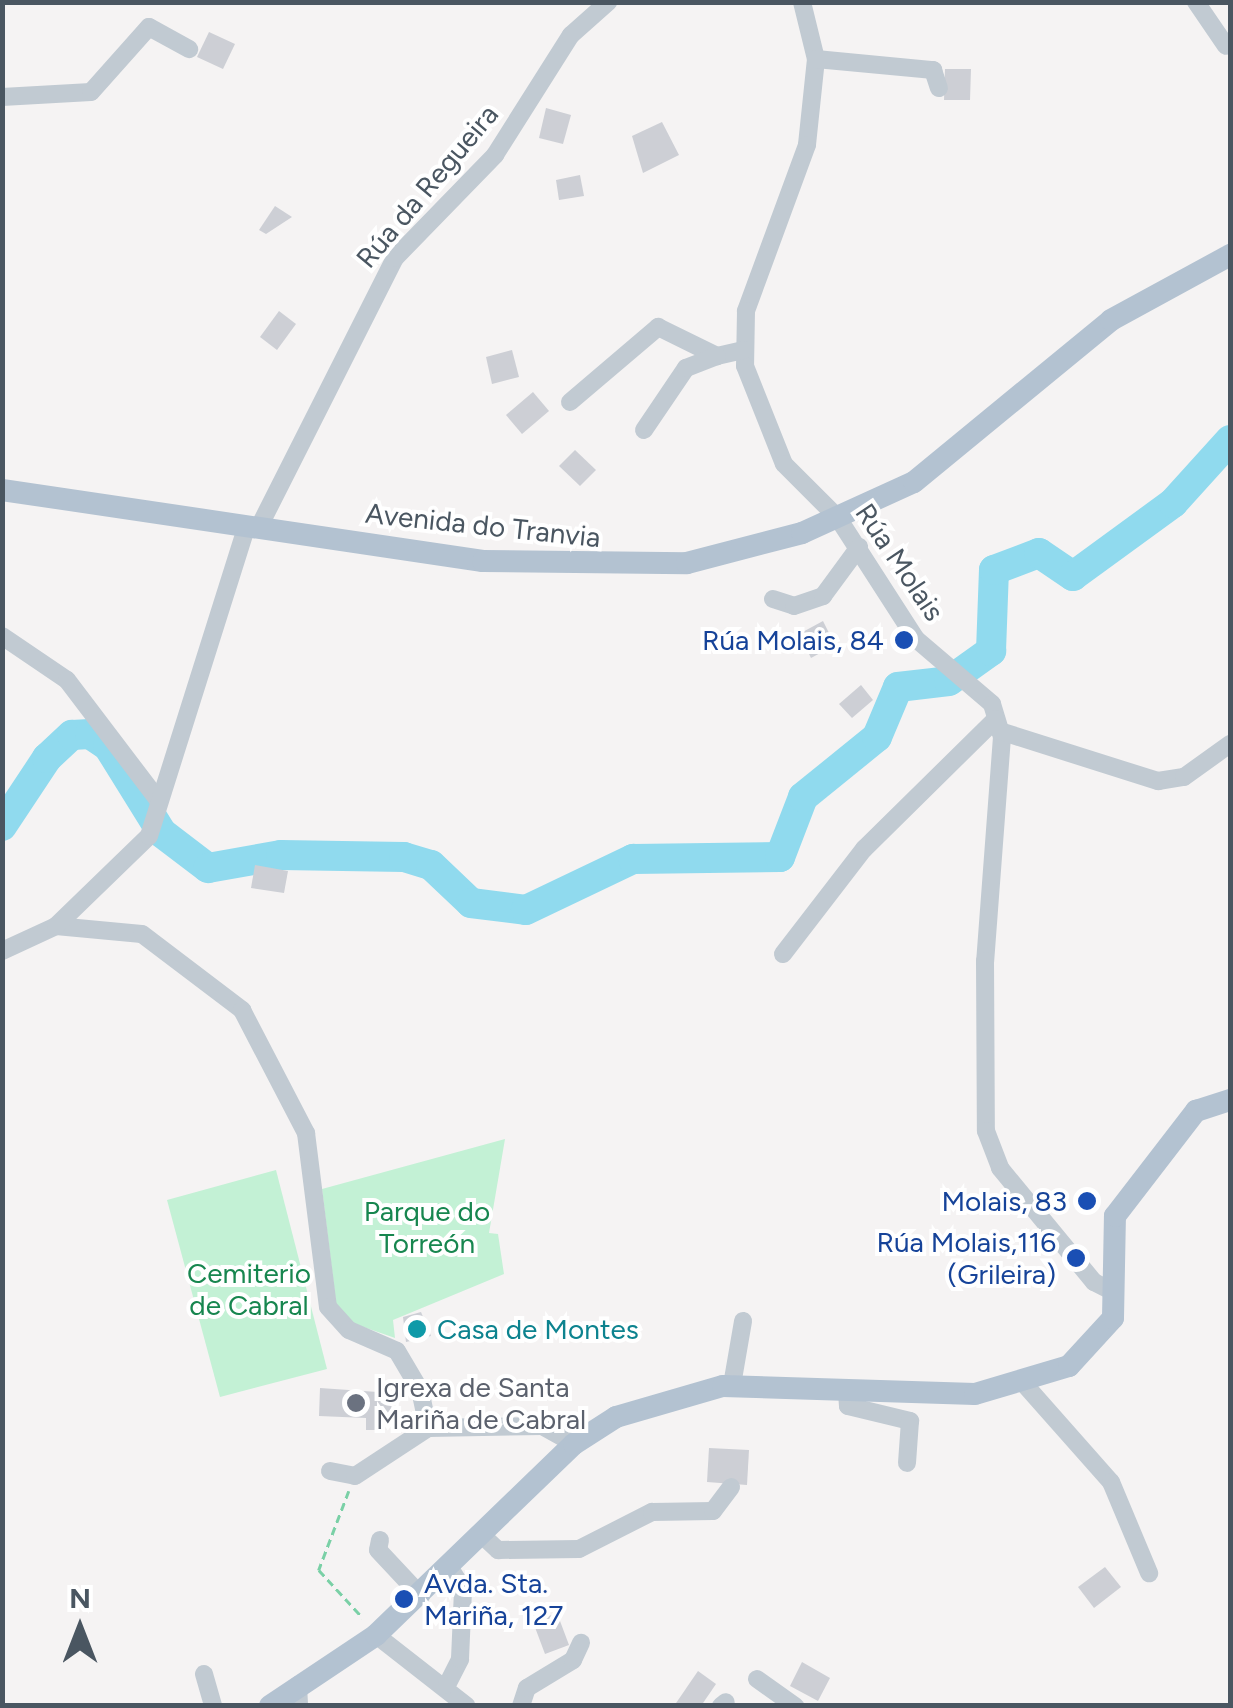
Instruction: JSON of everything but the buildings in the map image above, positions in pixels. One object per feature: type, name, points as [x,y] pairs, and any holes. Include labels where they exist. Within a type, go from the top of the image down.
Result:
[{"type":"main road","name":"Avenida do Tranvia","points":[[2,490],[483,561],[616,570],[740,551],[838,518],[914,482],[1111,320],[1230,255]]},
{"type":"main road","points":[[270,1706],[299,1696],[376,1635],[452,1570],[574,1444],[616,1417],[732,1386],[847,1392],[1026,1386],[1094,1347],[1114,1318],[1115,1216],[1196,1111],[1230,1100]]},
{"type":"street","name":"Rúa da Regueira","points":[[56,926],[149,836],[253,526],[394,258],[495,154],[571,35],[608,2]]},
{"type":"street","name":"Rúa Molais","points":[[802,2],[816,59],[807,145],[746,311],[743,350],[772,445],[838,518],[904,623],[975,682],[998,725]]},
{"type":"street","points":[[1196,2],[1226,46]]},
{"type":"street","points":[[2,98],[92,92],[149,27],[189,49]]},
{"type":"street","points":[[816,59],[933,70],[939,88]]},
{"type":"street","points":[[570,402],[658,327],[717,356]]},
{"type":"street","points":[[644,430],[686,368],[743,350]]},
{"type":"street","points":[[773,599],[794,606],[823,596],[859,548]]},
{"type":"street","points":[[2,636],[67,680],[157,808]]},
{"type":"street","points":[[998,725],[1158,781],[1184,777],[1230,744]]},
{"type":"street","points":[[783,954],[864,849],[998,725]]},
{"type":"street","points":[[998,725],[986,1131],[1000,1168],[1094,1282],[1114,1292]]},
{"type":"street","points":[[2,952],[56,926],[142,934],[242,1010],[306,1133],[315,1232],[336,1322],[397,1351],[420,1390],[428,1428]]},
{"type":"street","points":[[732,1386],[742,1321]]},
{"type":"street","points":[[1026,1386],[1111,1482],[1149,1573]]},
{"type":"street","points":[[847,1392],[848,1406],[910,1422],[907,1463]]},
{"type":"street","points":[[330,1471],[355,1476],[428,1428],[542,1426],[574,1444]]},
{"type":"street","points":[[485,1538],[498,1550],[579,1549],[652,1512],[712,1511],[731,1488]]},
{"type":"street","points":[[380,1540],[378,1550],[422,1596]]},
{"type":"street","points":[[447,1685],[460,1659],[463,1589],[452,1570]]},
{"type":"street","points":[[376,1635],[447,1685],[467,1706]]},
{"type":"street","points":[[521,1706],[527,1688],[573,1660],[581,1643]]},
{"type":"street","points":[[204,1674],[214,1706]]},
{"type":"street","points":[[758,1680],[795,1706]]},
{"type":"path","points":[[355,1476],[318,1570],[376,1635]]},
{"type":"green space","name":"Parque do Torreón","points":[[505,1139],[489,1233],[498,1234],[504,1274],[393,1320],[395,1338],[352,1323],[336,1303],[322,1189]]},
{"type":"green space","name":"Cemiterio de Cabral","points":[[276,1170],[327,1369],[220,1397],[167,1200]]},
{"type":"waterway","points":[[2,826],[47,758],[72,735],[90,734],[108,746],[162,833],[208,868],[281,855],[404,857],[431,865],[471,903],[526,910],[633,859],[780,857],[803,797],[877,737],[898,687],[949,681],[991,651],[994,570],[1039,553],[1073,576],[1173,503],[1230,440]]},
{"type":"place","name":"Rúa Molais, 84","points":[[904,640]]},
{"type":"place","name":"Molais, 83","points":[[1087,1201]]},
{"type":"place","name":"Rúa Molais,116 (Grileira)","points":[[1076,1258]]},
{"type":"place","name":"Casa de Montes","points":[[417,1329]]},
{"type":"place","name":"Igrexa de Santa Mariña de Cabral","points":[[356,1403]]},
{"type":"place","name":"Avda. Sta. Mariña, 127","points":[[404,1599]]}]
